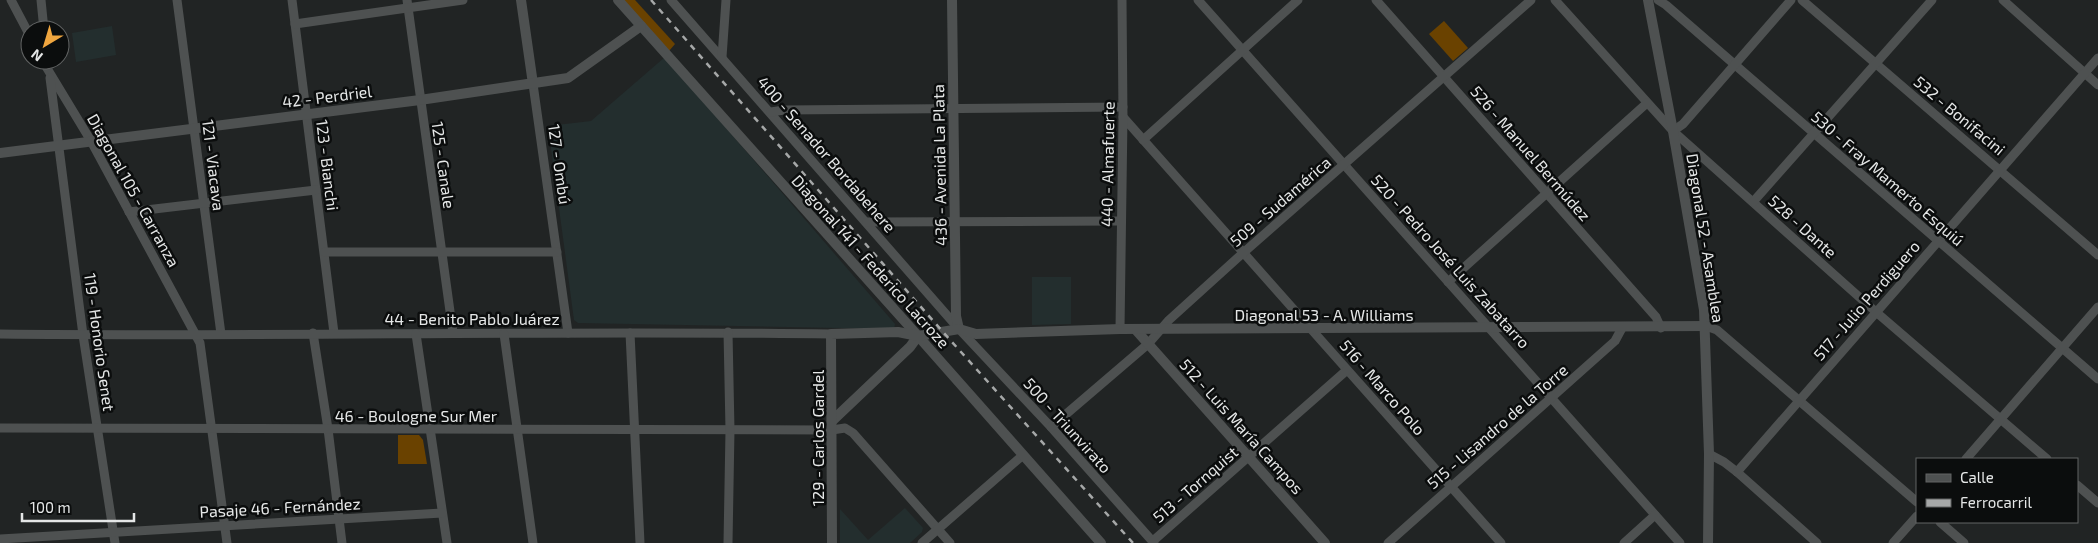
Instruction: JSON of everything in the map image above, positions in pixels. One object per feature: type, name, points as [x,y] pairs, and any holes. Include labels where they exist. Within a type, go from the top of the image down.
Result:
[{"type":"street","points":[[11,0],[22,20]]},
{"type":"street","points":[[41,0],[43,20]]},
{"type":"street","name":"121 - Viacava","points":[[178,0],[222,334]]},
{"type":"street","name":"123 - Bianchi","points":[[292,0],[334,333]]},
{"type":"street","points":[[295,24],[407,4],[463,0]]},
{"type":"street","name":"127 - Ombú","points":[[521,0],[568,333]]},
{"type":"street","name":"Diagonal 141 - Federico Lacroze","points":[[618,0],[1101,543]]},
{"type":"street","name":"400 - Senador Bordabehere","points":[[671,0],[959,329]]},
{"type":"street","points":[[722,57],[726,0]]},
{"type":"street","name":"436 - Avenida La Plata","points":[[952,0],[954,222],[956,316],[959,329]]},
{"type":"street","name":"440 - Almafuerte","points":[[1120,329],[1123,117],[1122,0]]},
{"type":"street","name":"520 - Pedro José Luis Zabatarro","points":[[1198,0],[1680,543]]},
{"type":"street","points":[[1143,140],[1298,0]]},
{"type":"street","name":"526 - Manuel Bermúdez","points":[[1376,0],[1656,317],[1660,328]]},
{"type":"street","name":"509 - Sudamérica","points":[[1051,427],[1148,344],[1169,320],[1243,253],[1531,0]]},
{"type":"street","name":"528 - Dante","points":[[1555,0],[1673,131],[1876,312],[2046,458]]},
{"type":"street","name":"Diagonal 52 - Asamblea","points":[[1648,0],[1673,131],[1706,326],[1709,454],[1708,543]]},
{"type":"street","name":"530 - Fray Mamerto Esquiú","points":[[1658,0],[2098,379]]},
{"type":"street","points":[[1673,131],[1681,127],[1791,0]]},
{"type":"street","name":"532 - Bonifacini","points":[[1802,0],[2098,255]]},
{"type":"street","points":[[1754,202],[1932,0]]},
{"type":"street","points":[[2003,0],[2098,85]]},
{"type":"street","name":"125 - Canale","points":[[407,4],[453,333]]},
{"type":"street","name":"42 - Perdriel","points":[[0,153],[420,100],[572,77],[641,26]]},
{"type":"street","name":"517 - Julio Perdiguero","points":[[1737,472],[1937,240],[2098,58]]},
{"type":"street","name":"Diagonal 105 - Carranza","points":[[48,70],[91,141],[197,335]]},
{"type":"street","name":"119 - Honorio Senet","points":[[49,70],[84,335],[115,543]]},
{"type":"street","points":[[1448,282],[1547,195],[1647,103]]},
{"type":"street","points":[[771,112],[784,110],[1123,107]]},
{"type":"street","name":"516 - Marco Polo","points":[[1123,117],[1501,543]]},
{"type":"street","points":[[129,212],[316,190]]},
{"type":"street","points":[[867,222],[1121,221]]},
{"type":"street","points":[[325,252],[556,252]]},
{"type":"street","points":[[1967,458],[2098,307]]},
{"type":"street","points":[[1706,326],[1717,330],[1916,501]]},
{"type":"street","name":"Diagonal 53 - A. Williams","points":[[943,332],[959,329],[976,334],[1120,329],[1660,328],[1706,326]]},
{"type":"street","name":"515 - Lisandro de la Torre","points":[[1388,543],[1615,341],[1622,328]]},
{"type":"street","name":"500 - Triunvirato","points":[[959,329],[1051,427],[1153,542]]},
{"type":"street","name":"512 - Luis María Campos","points":[[1135,329],[1325,543]]},
{"type":"street","points":[[728,332],[730,430],[728,543]]},
{"type":"street","name":"44 - Benito Pablo Juárez","points":[[0,334],[197,335],[728,332],[831,334],[898,332],[918,336],[943,332]]},
{"type":"street","points":[[313,333],[328,429],[342,543]]},
{"type":"street","points":[[630,333],[640,543]]},
{"type":"street","points":[[416,334],[447,543]]},
{"type":"street","points":[[504,334],[533,543]]},
{"type":"street","name":"129 - Carlos Gardel","points":[[831,334],[832,543]]},
{"type":"street","points":[[197,335],[200,343],[227,543]]},
{"type":"street","points":[[832,426],[910,347],[918,336]]},
{"type":"street","name":"513 - Tornquist","points":[[1153,542],[1347,370]]},
{"type":"street","name":"46 - Boulogne Sur Mer","points":[[0,428],[730,430],[832,426],[845,428],[853,433],[950,543]]},
{"type":"street","points":[[1709,454],[1737,472],[1817,543]]},
{"type":"street","points":[[922,543],[1023,456]]},
{"type":"street","points":[[2078,486],[2098,503]]},
{"type":"street","name":"Pasaje 46 - Fernández","points":[[0,539],[442,513]]},
{"type":"street","points":[[1624,543],[1656,515]]},
{"type":"street","points":[[1893,543],[1916,517]]},
{"type":"street","points":[[1941,523],[1964,543]]},
{"type":"shaded area","points":[[623,0],[635,0],[675,44],[669,51]]},
{"type":"shaded area","points":[[1444,21],[1468,48],[1453,61],[1429,34]]},
{"type":"shaded area","points":[[112,26],[116,55],[76,62],[72,33]]},
{"type":"shaded area","points":[[665,57],[895,324],[894,329],[578,323],[574,320],[548,126],[591,121]]},
{"type":"shaded area","points":[[1032,277],[1071,277],[1071,324],[1032,325]]},
{"type":"shaded area","points":[[398,435],[419,435],[423,440],[427,464],[398,464]]},
{"type":"shaded area","points":[[905,508],[923,528],[922,532],[910,543],[840,543],[840,509],[868,540]]},
{"type":"railway","points":[[651,0],[943,332],[1133,543]]}]
